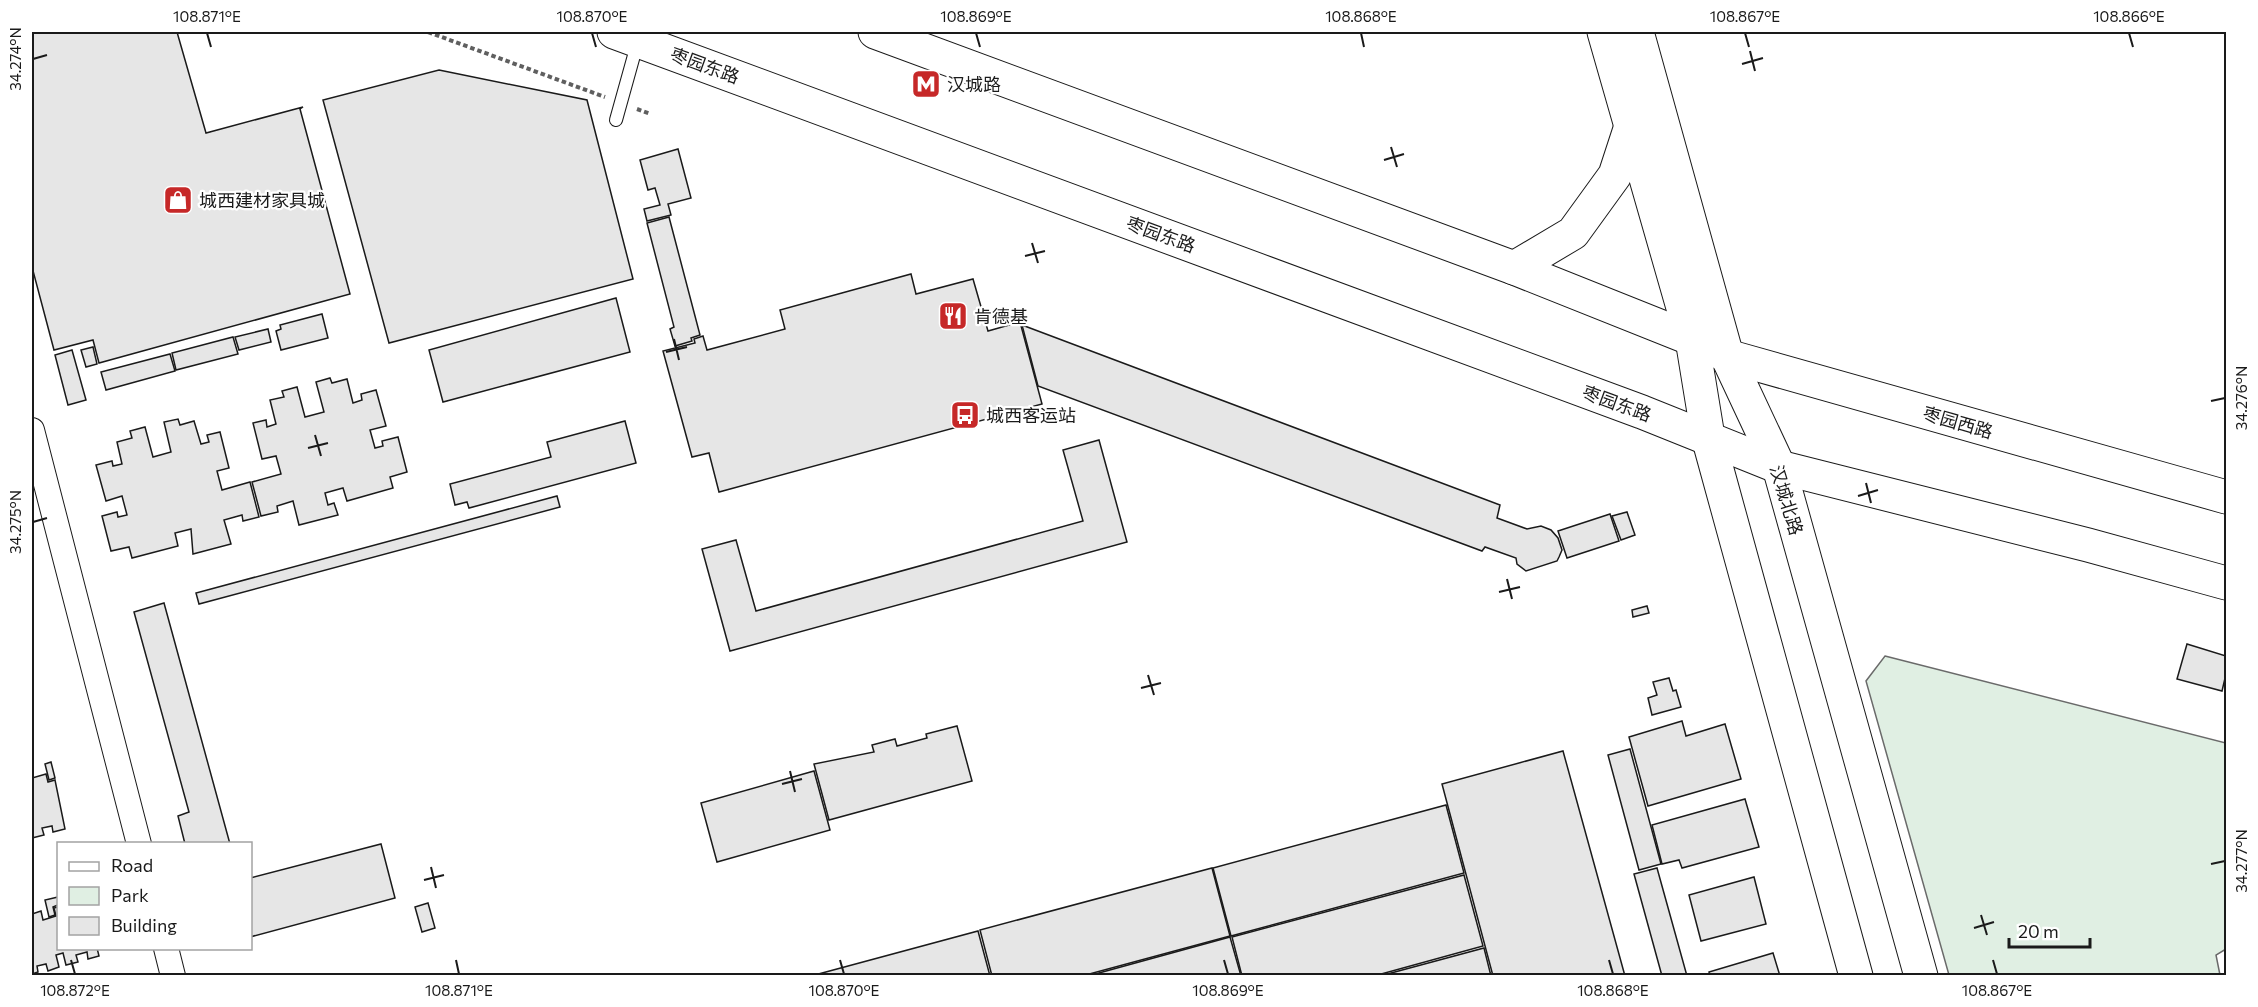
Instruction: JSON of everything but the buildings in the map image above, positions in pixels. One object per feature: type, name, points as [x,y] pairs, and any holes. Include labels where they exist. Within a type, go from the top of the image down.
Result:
[{"type":"main road","points":[[875,32],[1514,268],[1692,339]]},
{"type":"main road","points":[[1604,32],[1692,339],[1708,437],[1856,975]]},
{"type":"main road","name":"汉城北路","points":[[1637,32],[1726,356],[1779,467],[1921,975]]},
{"type":"main road","name":"枣园东路","points":[[626,36],[1708,437]]},
{"type":"main road","points":[[1514,268],[1573,233],[1616,175],[1631,126]]},
{"type":"main road","name":"枣园西路","points":[[1692,339],[1726,356],[2226,497]]},
{"type":"main road","points":[[1708,437],[1779,467],[2088,545],[2226,583]]},
{"type":"street","points":[[32,430],[139,842]]},
{"type":"street","points":[[167,950],[173,975]]},
{"type":"lane","points":[[616,120],[621,103],[626,36]]},
{"type":"path","points":[[428,32],[651,114]]},
{"type":"green space","points":[[1885,656],[2226,743],[2226,949],[2216,955],[2220,975],[1949,975],[1866,681]]},
{"type":"place","name":"汉城路","points":[[926,84]]},
{"type":"place","name":"城西建材家具城","points":[[178,200]]},
{"type":"place","name":"肯德基","points":[[953,316]]},
{"type":"place","name":"城西客运站","points":[[965,415]]}]
